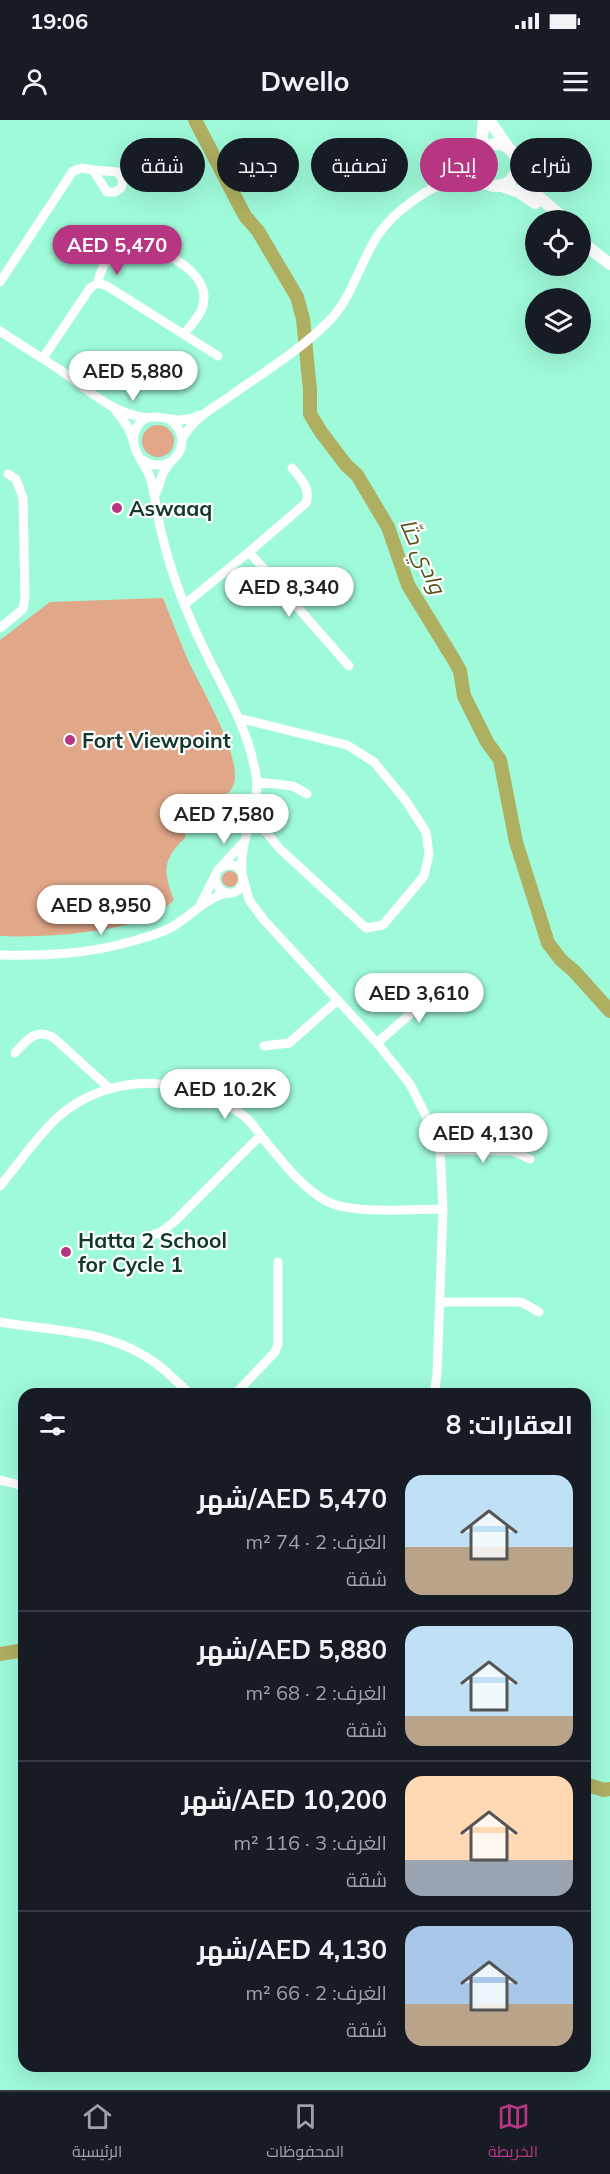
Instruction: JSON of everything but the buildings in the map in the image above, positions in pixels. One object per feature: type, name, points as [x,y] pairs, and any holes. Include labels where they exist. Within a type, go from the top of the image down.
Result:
[{"type":"main road","points":[[481,138],[484,120]]},
{"type":"main road","points":[[489,120],[494,131],[510,151]]},
{"type":"main road","points":[[498,145],[507,147]]},
{"type":"main road","points":[[498,187],[510,180]]},
{"type":"main road","points":[[502,186],[526,196],[544,210]]},
{"type":"main road","points":[[533,192],[554,210]]},
{"type":"main road","points":[[591,241],[610,256]]},
{"type":"main road","points":[[591,249],[610,264]]},
{"type":"street","points":[[0,282],[74,171],[79,168],[93,170]]},
{"type":"street","points":[[182,439],[193,422],[200,416],[289,355],[322,327],[341,306],[378,236],[391,219],[413,200],[429,192]]},
{"type":"street","points":[[98,284],[99,273],[119,239],[128,236],[135,237],[192,270],[202,285],[203,304],[184,334]]},
{"type":"street","points":[[43,358],[90,288],[98,284],[107,286],[218,356]]},
{"type":"street","points":[[0,331],[43,358],[112,407],[132,416],[148,418],[155,416],[179,420],[200,416]]},
{"type":"street","points":[[112,407],[128,427],[137,454],[141,459],[155,496],[165,546],[185,604],[238,718],[250,751],[257,782],[242,857],[243,877],[249,900]]},
{"type":"street","points":[[133,441],[137,428],[148,418]]},
{"type":"street","points":[[155,496],[157,486],[182,447],[180,429],[170,419]]},
{"type":"street","points":[[141,459],[154,465],[171,462]]},
{"type":"street","points":[[185,604],[306,503],[307,488],[292,468]]},
{"type":"street","points":[[0,628],[23,609],[25,597],[23,498],[16,479],[8,474]]},
{"type":"street","points":[[249,552],[350,666]]},
{"type":"street","points":[[238,718],[347,745],[374,762],[406,801],[426,832],[429,854],[424,876],[383,925],[366,928],[280,849],[252,815]]},
{"type":"street","points":[[257,782],[293,786],[308,794]]},
{"type":"street","points":[[200,905],[216,874],[245,839]]},
{"type":"street","points":[[222,867],[236,866],[243,877]]},
{"type":"street","points":[[0,955],[44,956],[104,949],[171,927],[216,896],[239,889],[243,877]]},
{"type":"street","points":[[215,879],[218,888],[249,900],[264,920],[377,1043],[410,1084],[429,1122],[440,1150],[443,1209],[435,1388]]},
{"type":"street","points":[[377,1043],[434,993],[451,988]]},
{"type":"street","points":[[264,1046],[289,1043],[338,1000]]},
{"type":"street","points":[[15,1053],[31,1035],[48,1034],[109,1088]]},
{"type":"street","points":[[0,1185],[59,1117],[81,1102],[109,1088],[135,1083],[171,1084],[209,1095],[246,1117],[260,1136],[309,1189],[326,1200],[353,1209],[443,1209]]},
{"type":"street","points":[[144,1238],[161,1232],[175,1221],[260,1136]]},
{"type":"street","points":[[440,1150],[512,1150],[530,1159]]},
{"type":"street","points":[[240,1388],[278,1344],[278,1262]]},
{"type":"street","points":[[440,1302],[521,1302],[539,1312]]},
{"type":"street","points":[[0,1322],[78,1332],[116,1342],[144,1355],[184,1388]]},
{"type":"street","points":[[0,1480],[18,1484]]},
{"type":"shaded area","points":[[158,425],[170,429],[174,441],[170,453],[158,457],[146,453],[142,441],[146,429]]},
{"type":"shaded area","points":[[163,598],[187,658],[227,741],[235,774],[233,786],[229,793],[200,803],[193,810],[185,838],[172,853],[167,866],[168,881],[174,900],[158,913],[122,926],[102,930],[58,935],[0,936],[0,640],[50,602]]},
{"type":"shaded area","points":[[230,871],[236,873],[238,879],[236,885],[230,887],[224,885],[222,879],[224,873]]},
{"type":"waterway","name":"وادي حتّا","points":[[195,120],[245,216],[258,231],[297,297],[303,319],[310,414],[346,465],[357,475],[388,527],[408,585],[460,671],[464,696],[487,742],[500,760],[516,842],[548,943],[561,960],[610,1011]]},
{"type":"waterway","points":[[0,1654],[18,1651]]},
{"type":"waterway","points":[[591,1786],[604,1790],[610,1789]]},
{"type":"place","name":"Aswaaq","points":[[117,508]]},
{"type":"place","name":"Fort Viewpoint","points":[[70,740]]},
{"type":"place","name":"Hatta 2 School for Cycle 1","points":[[66,1252]]}]
